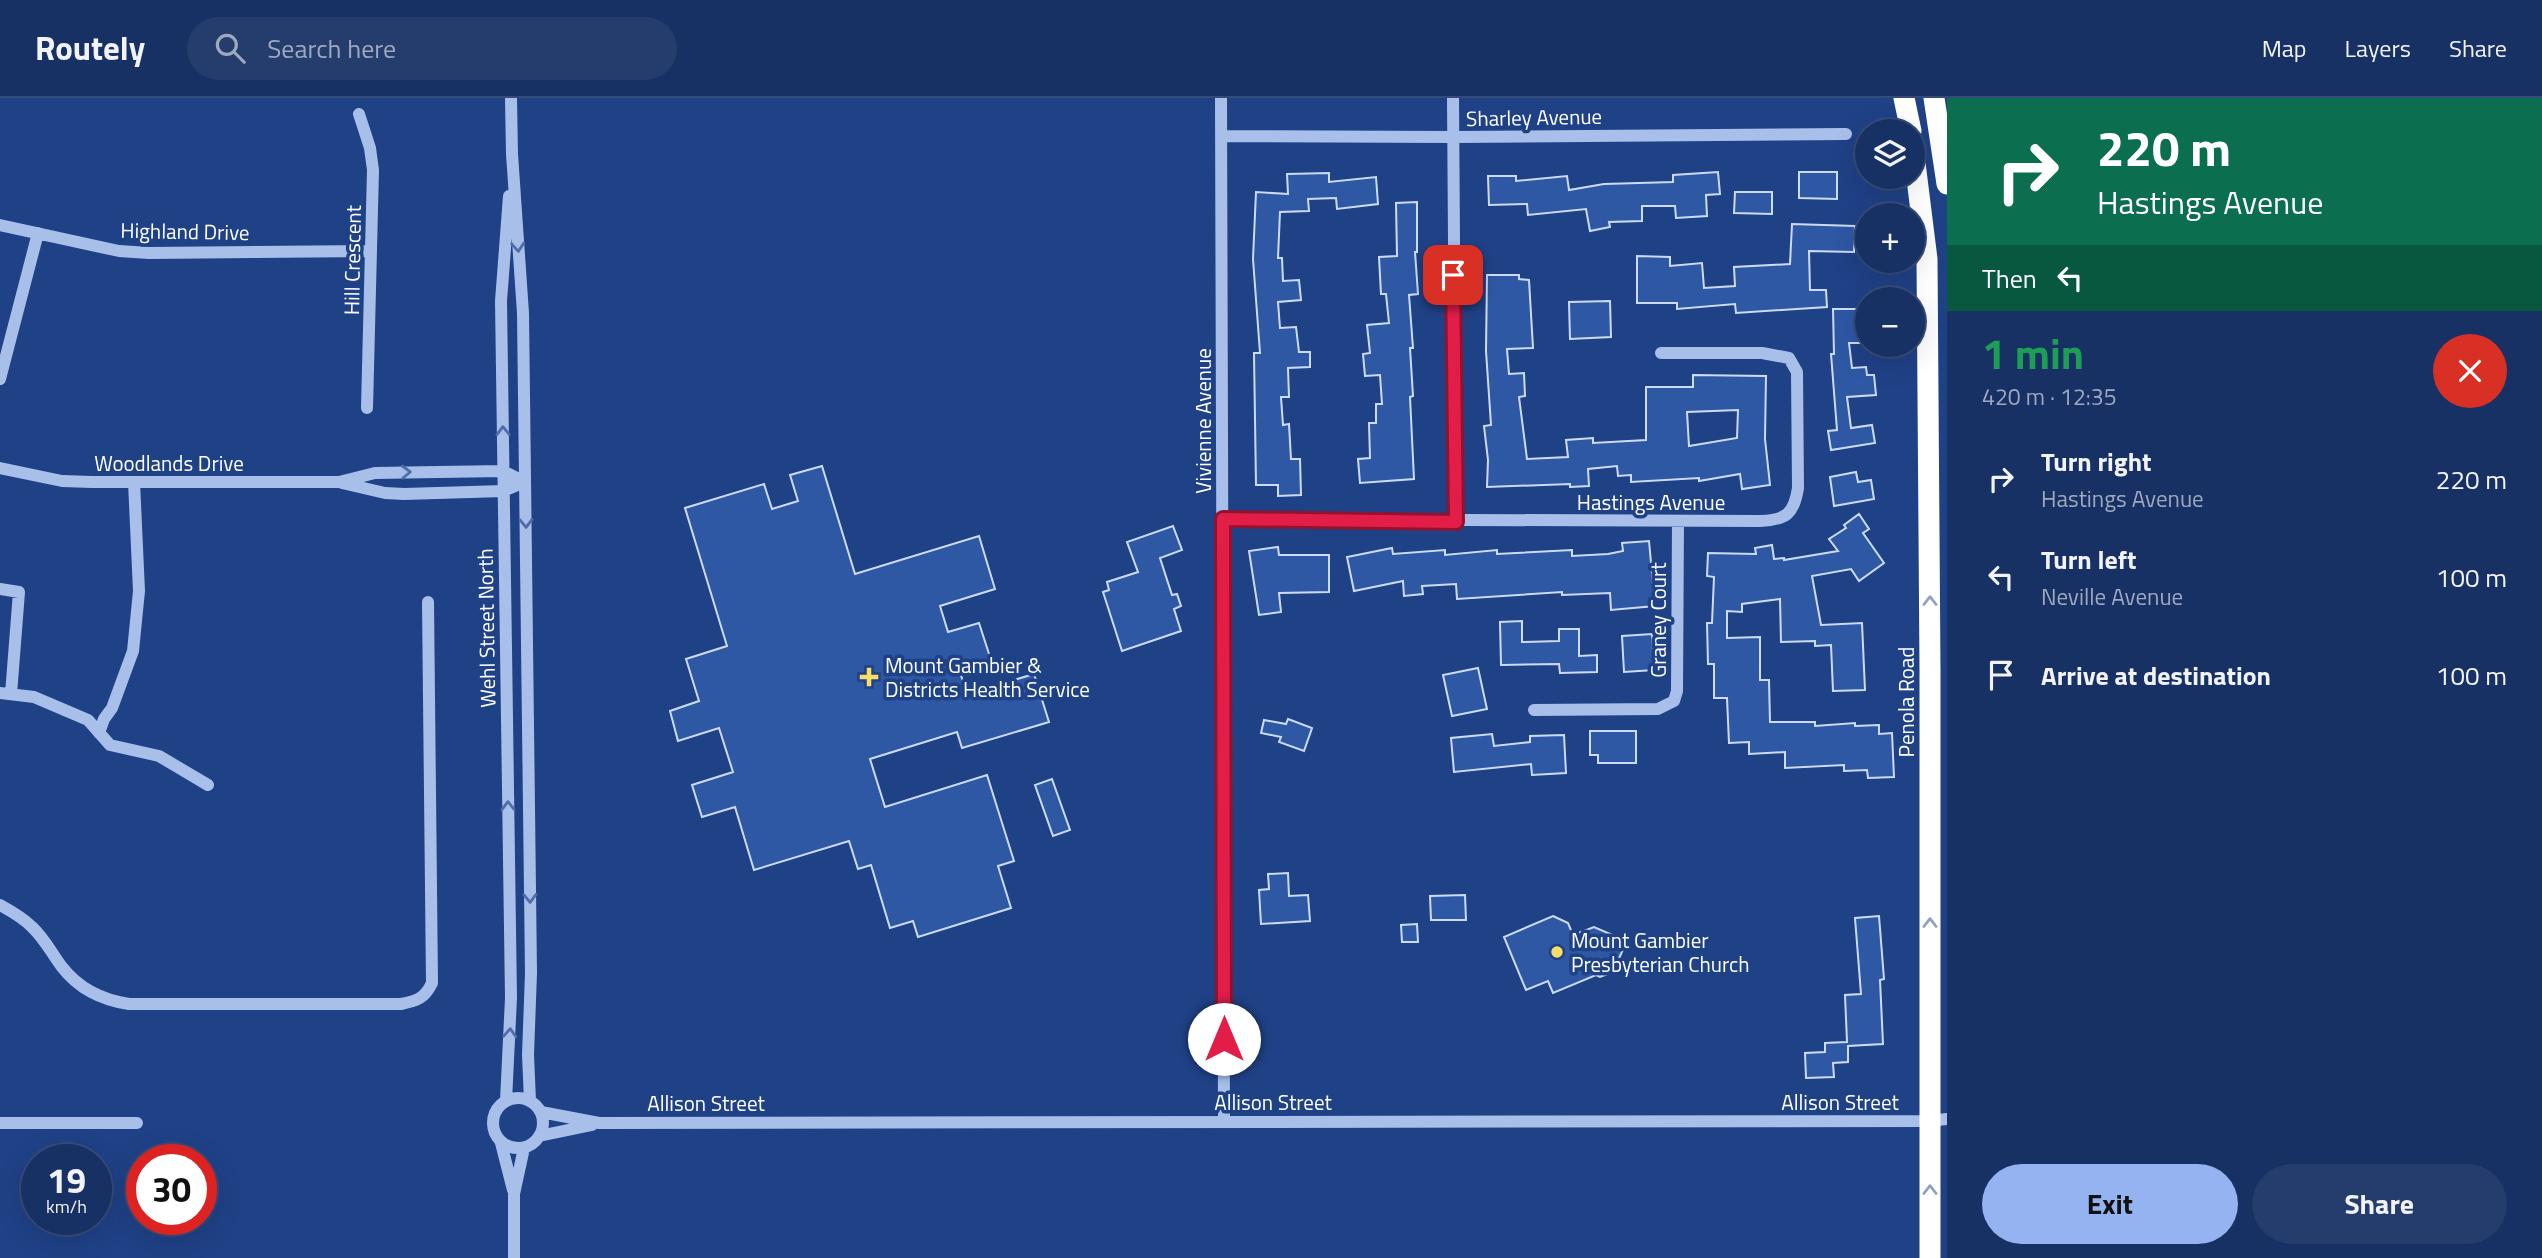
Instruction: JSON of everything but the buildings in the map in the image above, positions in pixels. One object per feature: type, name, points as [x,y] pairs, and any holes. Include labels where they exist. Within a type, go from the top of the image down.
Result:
[{"type":"highway","points":[[1904,98],[1908,119]]},
{"type":"highway","points":[[1934,98],[1947,184]]},
{"type":"highway","name":"Penola Road","points":[[1918,189],[1927,259],[1939,669],[1938,1120],[1930,1258]]},
{"type":"street","name":"Wehl Street North","points":[[511,98],[512,154],[523,313],[531,973],[528,1055],[530,1101]]},
{"type":"street","name":"Vivienne Avenue","points":[[1221,98],[1224,1122]]},
{"type":"street","points":[[1452,98],[1456,522]]},
{"type":"street","name":"Hill Crescent","points":[[359,114],[370,148],[373,170],[367,408]]},
{"type":"street","name":"Sharley Avenue","points":[[1222,136],[1846,134]]},
{"type":"street","name":"Wehl Street North","points":[[506,1101],[511,998],[501,301],[512,154]]},
{"type":"street","name":"Highland Drive","points":[[0,225],[119,251],[371,251]]},
{"type":"street","points":[[0,379],[38,233]]},
{"type":"street","name":"Hastings Avenue","points":[[1223,519],[1456,522],[1774,521],[1790,513],[1798,488],[1797,372],[1789,358],[1774,354],[1661,353]]},
{"type":"street","name":"Woodlands Drive","points":[[0,468],[62,481],[338,482],[386,493],[404,494],[503,491],[525,481]]},
{"type":"street","name":"Woodlands Drive","points":[[338,482],[375,473],[503,471],[525,481]]},
{"type":"street","points":[[99,733],[112,708],[133,651],[139,592],[134,482]]},
{"type":"street","name":"Graney Court","points":[[1534,710],[1657,709],[1674,701],[1677,691],[1678,521]]},
{"type":"street","points":[[0,589],[19,592],[6,694],[34,697],[88,720],[110,745],[159,756],[208,785]]},
{"type":"street","points":[[0,905],[32,927],[62,968],[76,981],[93,995],[109,1001],[129,1004],[416,1002],[427,994],[432,983],[428,602]]},
{"type":"street","points":[[501,1143],[515,1149],[524,1148],[540,1136],[543,1121],[541,1112],[530,1101],[517,1098],[506,1101],[499,1107],[492,1123],[501,1143],[514,1194]]},
{"type":"street","name":"Allison Street","points":[[541,1112],[599,1123],[1938,1120]]},
{"type":"street","points":[[0,1123],[137,1123]]},
{"type":"street","name":"Allison Street","points":[[540,1136],[599,1123]]},
{"type":"street","points":[[514,1258],[514,1194],[524,1148]]},
{"type":"place","name":"Mount Gambier & Districts Health Service","points":[[869,677]]},
{"type":"place","name":"Mount Gambier Presbyterian Church","points":[[1557,952]]},
{"type":"route","points":[[1224,1039],[1223,519],[1456,522],[1453,275]]}]
